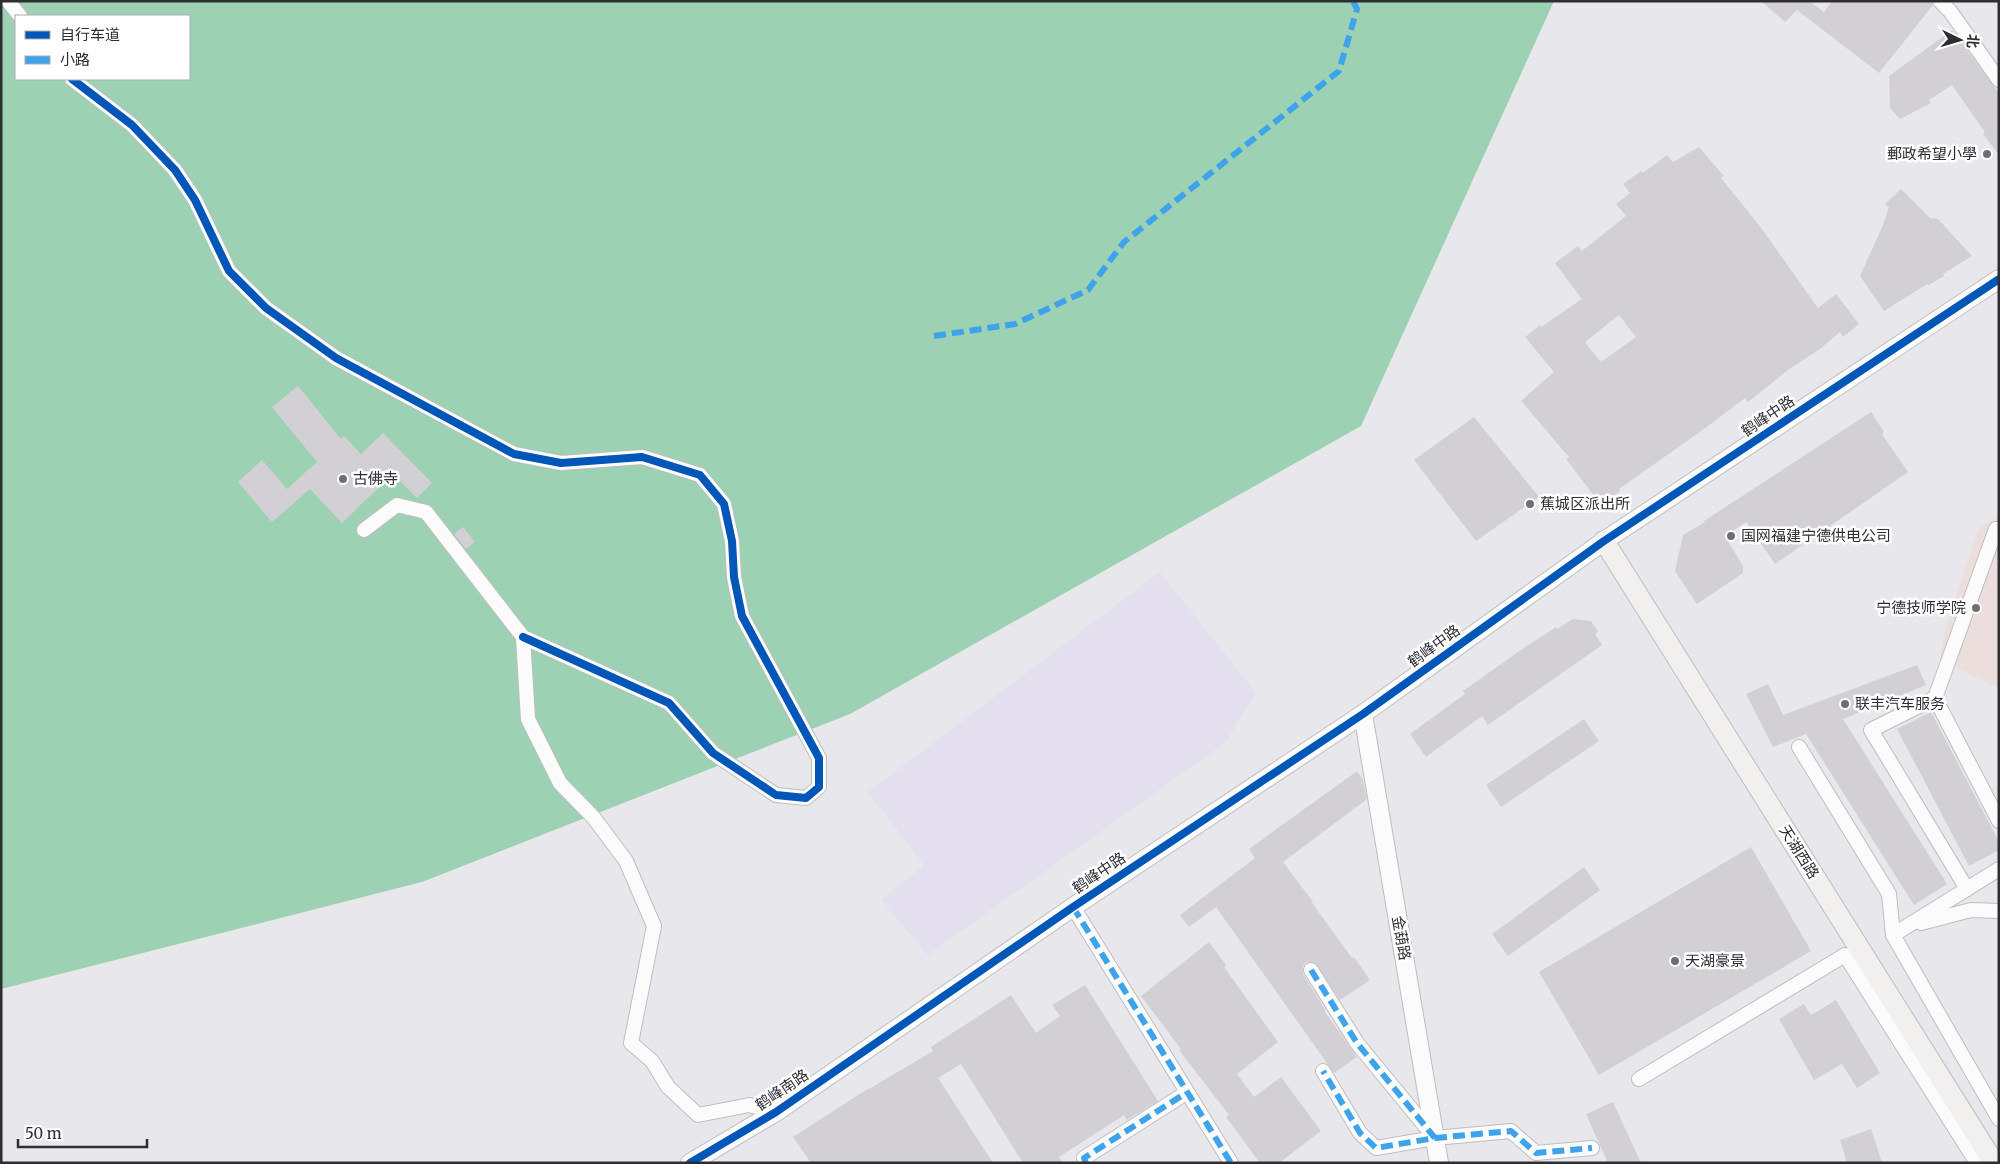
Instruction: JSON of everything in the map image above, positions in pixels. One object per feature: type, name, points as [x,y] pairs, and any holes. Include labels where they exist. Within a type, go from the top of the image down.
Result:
[{"type":"main road","name":"天湖西路","points":[[1604,541],[1994,1163]]},
{"type":"street","points":[[8,1],[19,15]]},
{"type":"street","points":[[1949,4],[1999,80]]},
{"type":"street","points":[[73,80],[132,125],[174,170],[195,200],[229,270],[266,308],[336,358],[514,454],[560,463],[642,457],[700,475],[724,504],[732,541],[734,577],[742,616],[819,758],[819,787],[806,798],[776,796],[713,752],[669,703],[523,637],[426,512],[398,505],[364,530]]},
{"type":"street","name":"鹤峰中路","points":[[886,1035],[1072,907],[1363,714],[1604,541],[1999,279]]},
{"type":"street","points":[[1966,889],[1872,730],[1935,698],[1996,528],[1999,529]]},
{"type":"street","points":[[523,637],[528,719],[560,783],[594,818],[626,861],[654,926],[630,1043],[652,1061],[668,1087],[698,1115],[749,1105],[776,1112]]},
{"type":"street","points":[[1935,698],[1999,821]]},
{"type":"street","name":"金葫路","points":[[1363,714],[1439,1163]]},
{"type":"street","points":[[1799,747],[1889,894],[1893,935],[1999,1119]]},
{"type":"street","points":[[1893,935],[1999,869]]},
{"type":"street","points":[[1072,907],[1231,1163]]},
{"type":"street","points":[[1906,927],[1971,910],[1999,911]]},
{"type":"street","points":[[1639,1079],[1845,956],[1976,1163]]},
{"type":"street","points":[[1311,970],[1356,1043],[1435,1138]]},
{"type":"street","name":"鹤峰南路","points":[[690,1163],[776,1112],[886,1035]]},
{"type":"street","points":[[1323,1071],[1360,1133],[1376,1148],[1435,1138],[1511,1132],[1536,1153],[1592,1148]]},
{"type":"street","points":[[1083,1161],[1186,1093]]},
{"type":"shaded area","name":"宁德技师学院","points":[[1999,514],[1999,689],[1940,659],[1945,630],[1978,530]]},
{"type":"shaded area","points":[[1160,572],[1256,693],[1225,743],[928,955],[881,900],[924,865],[868,792]]},
{"type":"green space","points":[[1,1],[1554,1],[1361,426],[850,714],[422,882],[1,989]]},
{"type":"building","points":[[1761,1],[1809,1],[1824,12],[1832,1],[1931,1],[1933,5],[1879,73],[1797,10],[1785,22]]},
{"type":"building","points":[[1952,30],[1999,93],[1999,155],[1983,134],[1985,132],[1952,85],[1929,100],[1931,103],[1900,119],[1890,108],[1889,76]]},
{"type":"building","points":[[1699,147],[1724,176],[1721,178],[1759,225],[1818,308],[1836,294],[1859,324],[1843,337],[1840,332],[1748,402],[1745,398],[1619,489],[1620,491],[1601,505],[1566,459],[1569,457],[1521,401],[1554,372],[1525,337],[1540,325],[1541,327],[1582,299],[1555,263],[1578,246],[1582,251],[1626,216],[1616,204],[1630,193],[1623,184],[1641,171],[1643,173],[1667,155],[1673,162]],"holes":[[[1619,315],[1636,337],[1601,362],[1585,342]]]},
{"type":"building","points":[[1901,189],[1930,218],[1938,219],[1972,256],[1943,274],[1944,276],[1929,285],[1927,284],[1884,311],[1860,276],[1883,225],[1889,207],[1885,204]]},
{"type":"building","points":[[298,386],[341,439],[344,436],[361,454],[383,433],[432,483],[417,498],[393,474],[342,523],[310,489],[272,522],[238,482],[262,460],[287,489],[317,462],[272,407]]},
{"type":"building","points":[[1871,412],[1884,432],[1882,434],[1908,472],[1775,564],[1746,522],[1725,536],[1743,566],[1743,573],[1697,604],[1675,571],[1683,535]]},
{"type":"building","points":[[1474,417],[1539,497],[1476,541],[1414,460]]},
{"type":"building","points":[[463,527],[475,542],[466,549],[454,534]]},
{"type":"building","points":[[1573,619],[1591,621],[1598,631],[1595,634],[1602,645],[1488,725],[1482,716],[1426,757],[1410,734],[1465,694],[1463,691],[1518,652],[1556,627],[1557,629]]},
{"type":"building","points":[[1917,665],[1926,685],[1843,719],[1947,884],[1914,905],[1806,734],[1773,747],[1746,694],[1768,684],[1783,715]]},
{"type":"building","points":[[1931,712],[1999,842],[1999,850],[1969,866],[1897,729]]},
{"type":"building","points":[[1584,719],[1599,741],[1501,807],[1486,785]]},
{"type":"building","points":[[1357,771],[1363,780],[1367,799],[1283,862],[1370,980],[1340,1000],[1315,963],[1307,962],[1303,966],[1303,974],[1325,1009],[1325,1012],[1357,1057],[1334,1073],[1216,907],[1189,927],[1180,915],[1255,858],[1249,849]]},
{"type":"building","name":"天湖豪景","points":[[1751,847],[1811,951],[1599,1075],[1539,972]]},
{"type":"building","points":[[1584,867],[1600,890],[1508,956],[1492,934]]},
{"type":"building","points":[[1209,942],[1226,965],[1224,967],[1278,1042],[1237,1074],[1254,1097],[1281,1077],[1321,1131],[1279,1163],[1260,1163],[1226,1117],[1229,1115],[1179,1050],[1181,1049],[1141,996]]},
{"type":"building","points":[[1085,985],[1158,1101],[1127,1120],[1124,1115],[1059,1157],[1062,1163],[1023,1163],[961,1064],[938,1078],[993,1163],[811,1163],[793,1137],[869,1088],[933,1051],[931,1047],[1011,995],[1036,1033],[1060,1016],[1052,1005]]},
{"type":"building","points":[[1836,1000],[1880,1073],[1857,1088],[1842,1064],[1814,1080],[1779,1019],[1804,1004],[1811,1015]]},
{"type":"building","points":[[1613,1102],[1641,1163],[1608,1163],[1586,1114]]},
{"type":"building","points":[[1871,1129],[1882,1163],[1847,1163],[1840,1140]]},
{"type":"marked path","points":[[934,336],[1015,324],[1088,290],[1124,242],[1339,71],[1357,9],[1353,1]]},
{"type":"marked path","points":[[1073,907],[1231,1163]]},
{"type":"marked path","points":[[1311,970],[1357,1043],[1435,1138],[1376,1148],[1360,1133],[1323,1071]]},
{"type":"marked path","points":[[1086,1163],[1084,1158],[1186,1093]]},
{"type":"marked path","points":[[1435,1138],[1511,1131],[1536,1153],[1592,1148]]},
{"type":"cycle path","points":[[73,80],[132,125],[175,170],[195,200],[229,271],[266,308],[336,358],[514,454],[561,463],[642,457],[700,475],[724,504],[732,541],[734,577],[742,616],[819,758],[819,787],[806,798],[776,795],[713,753],[669,703],[523,637]]},
{"type":"cycle path","points":[[690,1163],[776,1112],[1073,907],[1363,714],[1604,541],[1999,279]]},
{"type":"place","name":"郵政希望小學","points":[[1987,154]]},
{"type":"place","name":"古佛寺","points":[[343,479]]},
{"type":"place","name":"蕉城区派出所","points":[[1530,504]]},
{"type":"place","name":"国网福建宁德供电公司","points":[[1731,536]]},
{"type":"place","name":"宁德技师学院","points":[[1976,608]]},
{"type":"place","name":"联丰汽车服务","points":[[1845,704]]},
{"type":"place","name":"天湖豪景","points":[[1675,961]]}]
